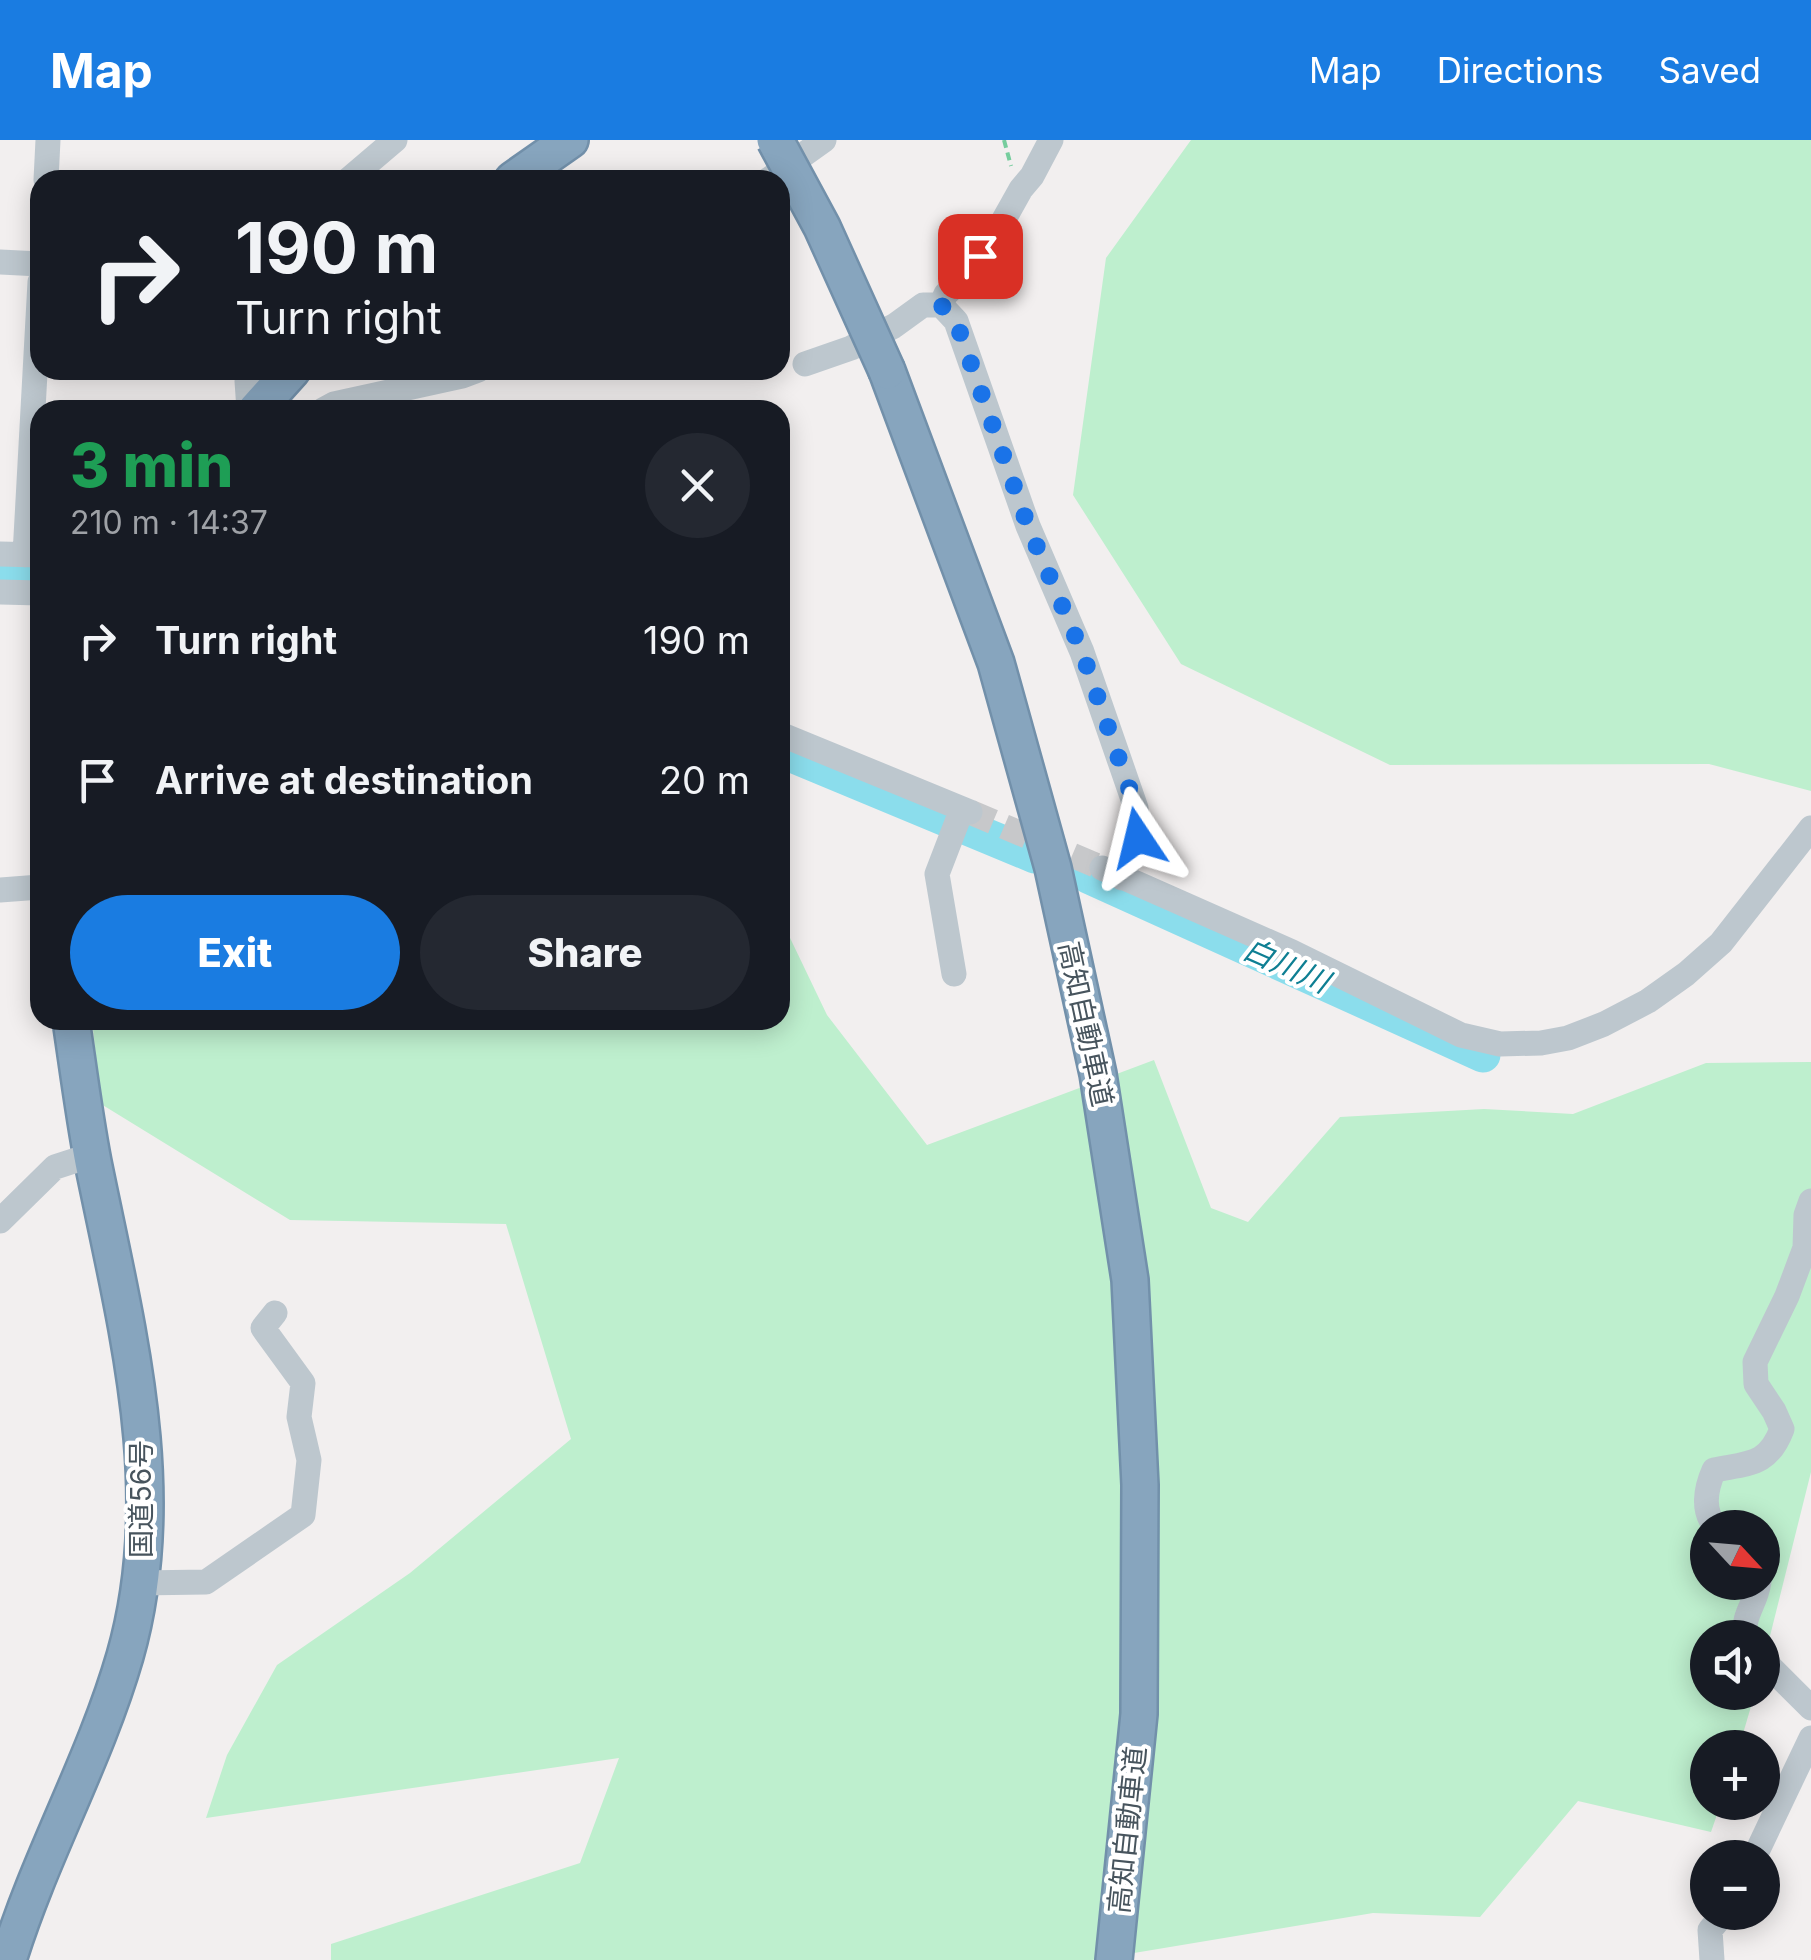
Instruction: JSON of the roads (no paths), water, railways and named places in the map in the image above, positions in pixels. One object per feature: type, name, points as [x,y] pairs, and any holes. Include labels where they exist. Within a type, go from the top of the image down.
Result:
[{"type":"highway","points":[[527,170],[570,140]]},
{"type":"highway","name":"高知自動車道","points":[[775,140],[822,227],[888,371],[996,663],[1053,868],[1098,1074],[1130,1280],[1140,1484],[1138,1714],[1114,1960]]},
{"type":"highway","points":[[262,400],[282,380]]},
{"type":"highway","name":"国道56号","points":[[8,1960],[125,1655],[144,1560],[146,1475],[135,1368],[92,1155],[73,1030]]},
{"type":"street","points":[[46,170],[48,140]]},
{"type":"street","points":[[360,170],[395,140]]},
{"type":"street","points":[[782,170],[824,140]]},
{"type":"street","points":[[941,305],[993,238],[1051,140]]},
{"type":"street","points":[[0,262],[30,264]]},
{"type":"street","points":[[805,364],[851,348],[924,305],[941,305],[956,321],[1028,526],[1082,652],[1136,808],[1138,838],[1112,873],[1292,952],[1461,1035],[1500,1044],[1541,1043],[1568,1038],[1604,1024],[1648,1001],[1722,942],[1811,828]]},
{"type":"street","points":[[352,400],[444,380]]},
{"type":"street","points":[[22,555],[30,434]]},
{"type":"street","points":[[0,592],[30,593]]},
{"type":"street","points":[[790,738],[966,810],[952,834],[938,874],[954,974]]},
{"type":"street","points":[[0,890],[30,888]]},
{"type":"street","points":[[0,1221],[55,1167],[92,1155]]},
{"type":"street","points":[[1708,1510],[1706,1496],[1714,1470],[1764,1458],[1782,1429],[1756,1384],[1755,1362],[1787,1296],[1804,1248],[1811,1201]]},
{"type":"street","points":[[140,1583],[206,1582],[303,1515],[309,1460],[299,1417],[303,1384],[263,1328],[276,1314]]},
{"type":"street","points":[[1780,1677],[1811,1708]]},
{"type":"street","points":[[1763,1840],[1811,1738]]},
{"type":"street","points":[[1710,1930],[1712,1960]]},
{"type":"waterway","name":"白川川","points":[[0,579],[30,580]]},
{"type":"waterway","name":"白川川","points":[[790,754],[1035,856]]},
{"type":"waterway","name":"白川川","points":[[1088,876],[1483,1055]]},
{"type":"tunnel","points":[[970,812],[1102,868]]}]
